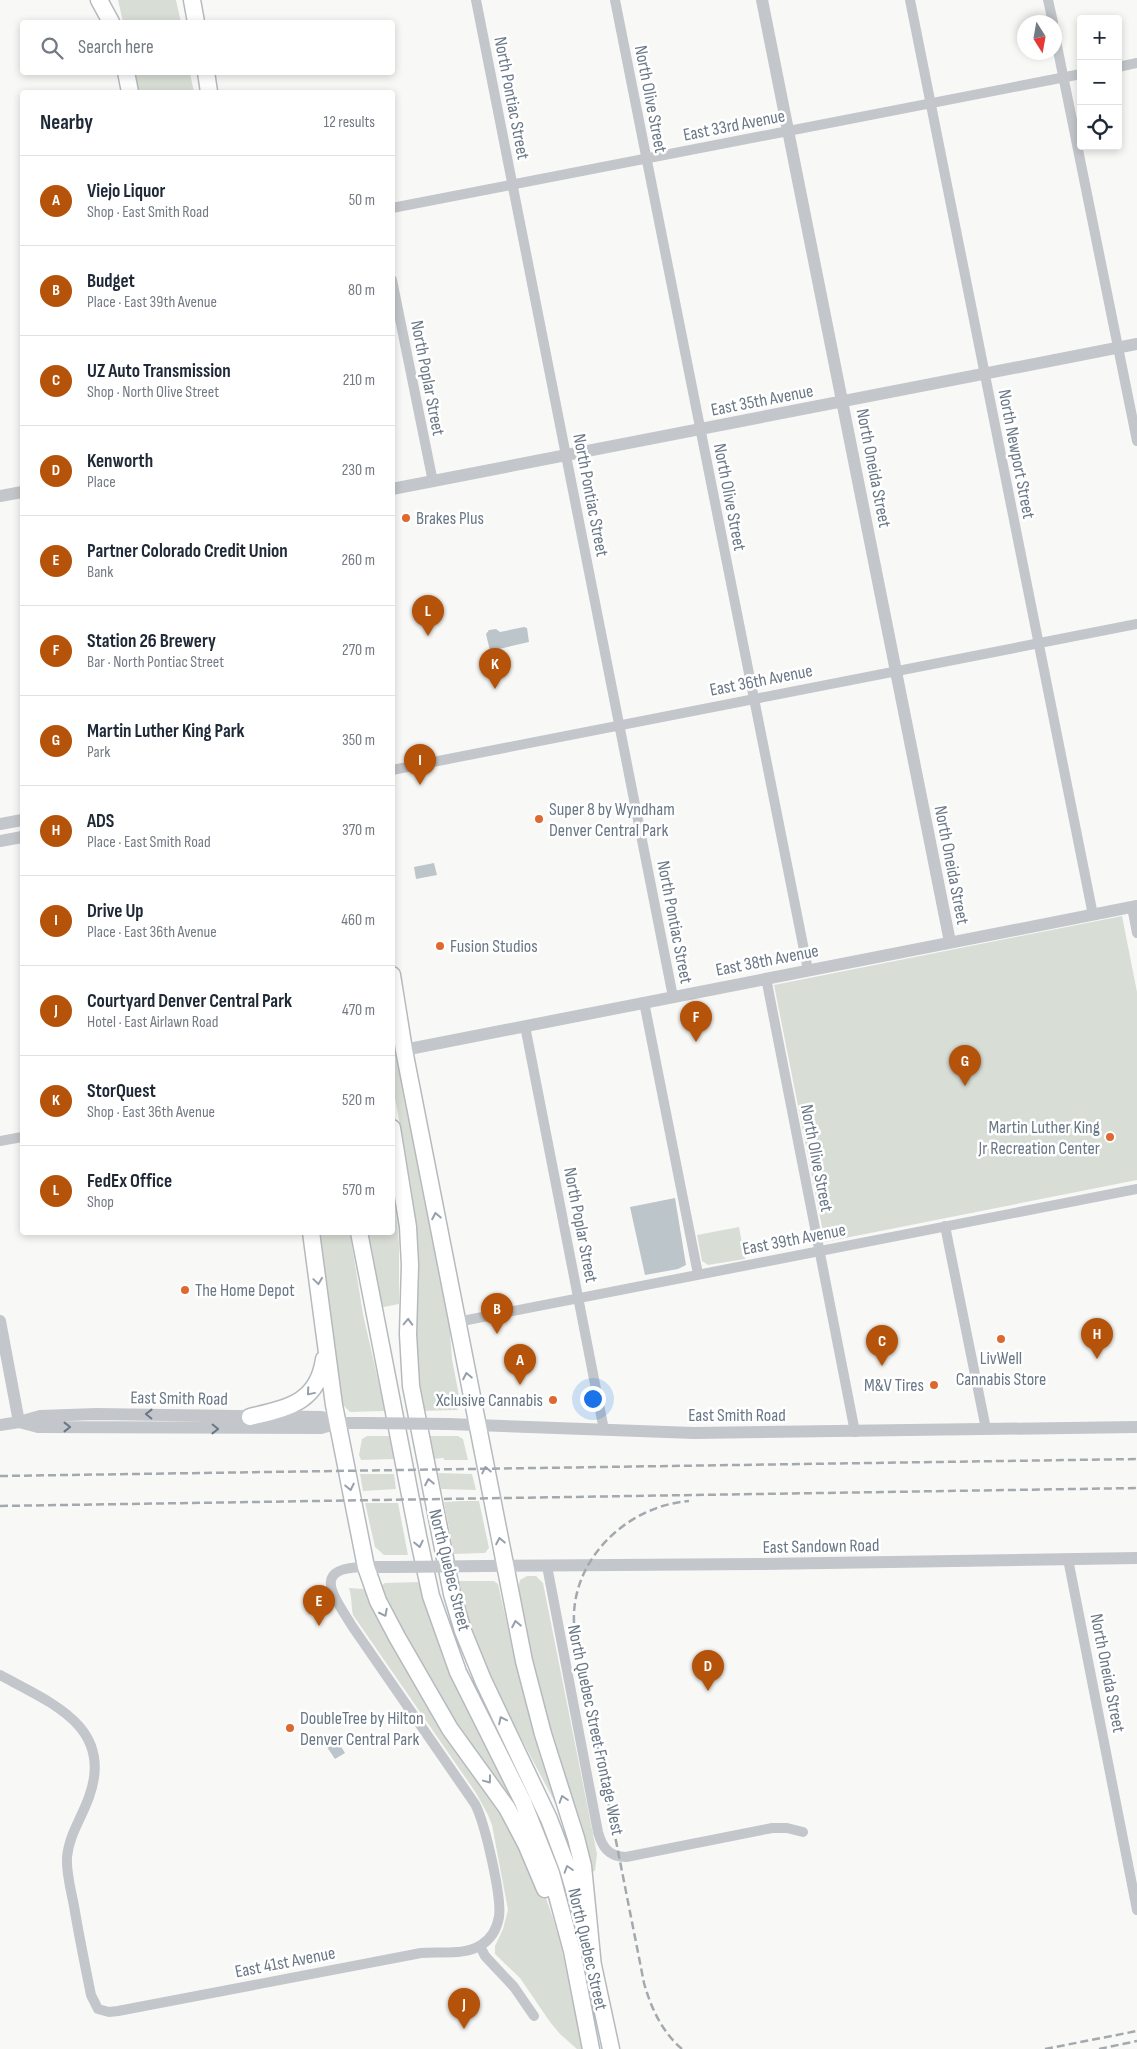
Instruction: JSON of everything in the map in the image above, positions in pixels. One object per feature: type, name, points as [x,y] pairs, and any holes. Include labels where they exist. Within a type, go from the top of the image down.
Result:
[{"type":"main road","points":[[99,0],[110,20]]},
{"type":"main road","points":[[112,0],[116,20]]},
{"type":"main road","points":[[127,75],[130,90]]},
{"type":"main road","points":[[207,75],[210,90]]},
{"type":"main road","points":[[395,994],[404,1050],[524,1661],[535,1704],[580,1852],[588,1903],[593,1966]]},
{"type":"main road","name":"North Quebec Street","points":[[395,1147],[408,1227],[410,1265],[408,1334],[411,1386],[452,1594],[483,1680],[555,1833],[578,1901],[611,2049]]},
{"type":"main road","points":[[311,1235],[338,1423],[366,1568],[381,1608],[435,1703],[459,1742],[498,1795],[520,1832],[544,1884],[554,1913],[588,2036]]},
{"type":"main road","name":"North Quebec Street","points":[[360,1235],[431,1596],[458,1672],[523,1802],[548,1864],[568,1935],[588,2036]]},
{"type":"main road","points":[[250,1417],[289,1407],[303,1399],[318,1379],[324,1364],[326,1347]]},
{"type":"street","name":"North Pontiac Street","points":[[476,0],[673,997]]},
{"type":"street","name":"North Olive Street","points":[[615,0],[808,970]]},
{"type":"street","name":"North Oneida Street","points":[[762,0],[950,942]]},
{"type":"street","name":"North Newport Street","points":[[910,0],[1093,915]]},
{"type":"street","points":[[1048,0],[1051,15]]},
{"type":"street","points":[[1060,60],[1137,441]]},
{"type":"street","points":[[1122,66],[1137,63]]},
{"type":"street","name":"East 33rd Avenue","points":[[395,207],[1077,75]]},
{"type":"street","name":"North Poplar Street","points":[[395,295],[432,482]]},
{"type":"street","name":"East 35th Avenue","points":[[395,488],[1137,344]]},
{"type":"street","points":[[0,496],[20,492]]},
{"type":"street","name":"East 36th Avenue","points":[[395,769],[1137,624]]},
{"type":"street","points":[[0,824],[20,820]]},
{"type":"street","points":[[0,841],[20,837]]},
{"type":"street","points":[[1135,906],[1137,933]]},
{"type":"street","name":"East 38th Avenue","points":[[404,1050],[1135,906]]},
{"type":"street","name":"North Olive Street","points":[[766,978],[855,1432]]},
{"type":"street","points":[[644,1002],[698,1274]]},
{"type":"street","name":"North Poplar Street","points":[[525,1026],[604,1430]]},
{"type":"street","points":[[0,1142],[20,1137]]},
{"type":"street","name":"East 39th Avenue","points":[[457,1322],[1137,1188]]},
{"type":"street","points":[[945,1226],[986,1429]]},
{"type":"street","points":[[0,1321],[19,1422]]},
{"type":"street","name":"East Smith Road","points":[[0,1425],[40,1416],[78,1415],[321,1417],[338,1423]]},
{"type":"street","name":"East Smith Road","points":[[19,1422],[38,1427],[218,1429],[321,1428],[338,1423],[477,1424],[694,1433],[1137,1427]]},
{"type":"street","name":"East Sandown Road","points":[[366,1568],[1137,1558]]},
{"type":"street","name":"North Oneida Street","points":[[1068,1559],[1137,1910]]},
{"type":"street","name":"North Quebec Street Frontage West","points":[[547,1566],[598,1832],[604,1848],[613,1855],[626,1856],[772,1828],[787,1828],[803,1832]]},
{"type":"street","points":[[366,1568],[351,1567],[337,1571],[331,1579],[330,1586],[352,1626],[476,1804],[481,1817],[498,1895],[499,1915],[493,1933],[480,1946],[485,1956],[514,1987],[534,2016]]},
{"type":"street","name":"East 41st Avenue","points":[[0,1674],[68,1713],[83,1730],[92,1752],[93,1781],[89,1798],[71,1838],[67,1866],[91,1995],[98,2009],[108,2012],[118,2011],[421,1953],[456,1952],[480,1946]]},
{"type":"shaded area","points":[[118,0],[176,0],[181,20],[123,20]]},
{"type":"shaded area","points":[[133,75],[190,75],[194,90],[137,90]]},
{"type":"shaded area","points":[[527,628],[529,642],[490,651],[486,634],[489,630],[496,629],[500,632]]},
{"type":"shaded area","points":[[434,863],[437,875],[416,879],[414,867]]},
{"type":"shaded area","points":[[1122,916],[1137,992],[1137,1180],[825,1242],[774,985]]},
{"type":"shaded area","points":[[395,1037],[449,1319],[452,1359],[461,1406],[457,1410],[422,1411],[415,1359],[416,1229],[411,1186],[395,1098]]},
{"type":"shaded area","points":[[675,1198],[686,1265],[678,1269],[645,1275],[630,1207]]},
{"type":"shaded area","points":[[395,1201],[399,1244],[399,1304],[379,1308],[365,1235],[395,1235]]},
{"type":"shaded area","points":[[739,1227],[745,1259],[708,1265],[702,1261],[697,1235]]},
{"type":"shaded area","points":[[315,1235],[350,1235],[363,1314],[385,1411],[350,1412],[342,1404],[327,1284]]},
{"type":"shaded area","points":[[367,1436],[390,1436],[394,1459],[361,1460],[359,1455],[362,1439]]},
{"type":"shaded area","points":[[427,1436],[458,1436],[463,1439],[468,1460],[432,1459]]},
{"type":"shaded area","points":[[438,1473],[472,1474],[476,1490],[441,1489]]},
{"type":"shaded area","points":[[360,1474],[394,1474],[396,1489],[363,1491]]},
{"type":"shaded area","points":[[479,1501],[489,1548],[485,1553],[454,1554],[444,1502]]},
{"type":"shaded area","points":[[365,1503],[398,1503],[408,1555],[384,1555],[375,1547]]},
{"type":"shaded area","points":[[527,1576],[536,1576],[543,1583],[597,1854],[595,1871],[587,1873],[543,1722],[518,1589],[520,1580]]},
{"type":"shaded area","points":[[457,1581],[494,1581],[498,1584],[517,1667],[559,1810],[515,1727],[489,1670],[466,1612]]},
{"type":"shaded area","points":[[420,1582],[445,1662],[517,1805],[513,1808],[462,1735],[383,1594],[382,1585],[385,1583]]},
{"type":"shaded area","points":[[349,1588],[364,1589],[375,1611],[465,1748],[526,1855],[543,1891],[556,1928],[582,2049],[577,2049],[560,2034],[520,1978],[495,1954],[495,1946],[503,1929],[508,1910],[492,1825],[476,1793],[353,1615]]},
{"type":"shaded area","points":[[333,1734],[345,1753],[335,1759],[323,1741]]},
{"type":"railway","points":[[0,1476],[1137,1459]]},
{"type":"railway","points":[[0,1506],[1137,1488]]},
{"type":"railway","points":[[682,2049],[658,2019],[644,1983],[575,1633],[574,1608],[579,1584],[590,1563],[604,1543],[622,1527],[642,1514],[665,1505],[689,1501]]},
{"type":"railway","points":[[1045,2049],[1137,2031]]},
{"type":"railway","points":[[1099,2049],[1137,2041]]},
{"type":"place","name":"Brakes Plus","points":[[406,518]]},
{"type":"place","name":"FedEx Office","points":[[428,636]]},
{"type":"place","name":"StorQuest","points":[[495,689]]},
{"type":"place","name":"Drive Up","points":[[420,785]]},
{"type":"place","name":"Super 8 by Wyndham Denver Central Park","points":[[539,819]]},
{"type":"place","name":"Fusion Studios","points":[[440,946]]},
{"type":"place","name":"Station 26 Brewery","points":[[696,1042]]},
{"type":"place","name":"Martin Luther King Park","points":[[965,1086]]},
{"type":"place","name":"Martin Luther King Jr Recreation Center","points":[[1110,1137]]},
{"type":"place","name":"The Home Depot","points":[[185,1290]]},
{"type":"place","name":"Budget","points":[[497,1334]]},
{"type":"place","name":"LivWell Cannabis Store","points":[[1001,1339]]},
{"type":"place","name":"ADS","points":[[1097,1359]]},
{"type":"place","name":"UZ Auto Transmission","points":[[882,1366]]},
{"type":"place","name":"Viejo Liquor","points":[[520,1385]]},
{"type":"place","name":"M&V Tires","points":[[934,1385]]},
{"type":"place","name":"Xclusive Cannabis","points":[[553,1400]]},
{"type":"place","name":"Partner Colorado Credit Union","points":[[319,1626]]},
{"type":"place","name":"Kenworth","points":[[708,1691]]},
{"type":"place","name":"DoubleTree by Hilton Denver Central Park","points":[[290,1728]]},
{"type":"place","name":"Courtyard Denver Central Park","points":[[464,2029]]}]
